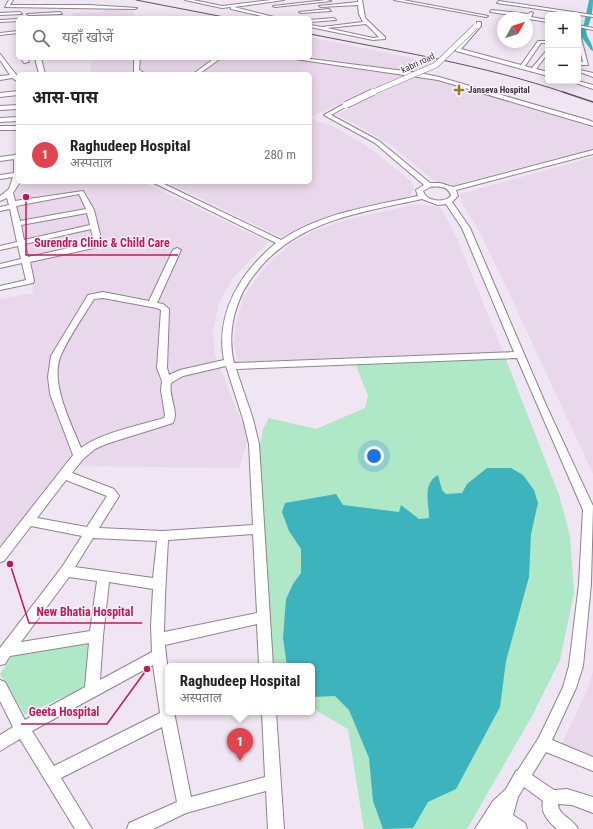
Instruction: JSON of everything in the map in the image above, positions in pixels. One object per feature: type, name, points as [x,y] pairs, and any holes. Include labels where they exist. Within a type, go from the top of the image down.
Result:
[{"type":"street","points":[[7,6],[11,0]]},
{"type":"street","points":[[29,15],[30,0]]},
{"type":"street","points":[[39,6],[41,0]]},
{"type":"street","points":[[52,6],[57,0]]},
{"type":"street","points":[[65,0],[93,2],[90,4],[86,12]]},
{"type":"street","points":[[187,0],[221,7],[250,4],[259,1],[294,4],[361,4]]},
{"type":"street","points":[[208,0],[217,1],[228,6],[268,16]]},
{"type":"street","points":[[233,0],[239,5]]},
{"type":"street","points":[[247,0],[250,4]]},
{"type":"street","points":[[243,10],[262,8],[282,0]]},
{"type":"street","points":[[294,4],[328,0],[336,10]]},
{"type":"street","points":[[396,0],[486,16]]},
{"type":"street","points":[[423,5],[429,0]]},
{"type":"street","points":[[500,1],[558,12]]},
{"type":"street","name":"kabri road","points":[[428,185],[377,142],[327,115],[366,95],[436,65],[492,11],[500,1]]},
{"type":"street","points":[[274,2],[280,11]]},
{"type":"street","points":[[0,7],[70,6],[90,4],[134,6],[136,16]]},
{"type":"street","points":[[90,4],[110,5]]},
{"type":"street","points":[[294,4],[304,16]]},
{"type":"street","points":[[301,12],[336,10],[361,4]]},
{"type":"street","points":[[312,27],[375,40],[383,38],[362,17],[361,4]]},
{"type":"street","points":[[0,14],[29,15],[67,13],[70,6]]},
{"type":"street","points":[[531,12],[534,7]]},
{"type":"street","points":[[262,8],[266,12]]},
{"type":"street","points":[[492,11],[505,12]]},
{"type":"street","points":[[533,14],[545,15]]},
{"type":"street","points":[[581,14],[584,14],[592,21],[582,27]]},
{"type":"street","points":[[354,17],[362,17]]},
{"type":"street","points":[[312,21],[340,18]]},
{"type":"street","points":[[533,19],[545,21]]},
{"type":"street","points":[[0,21],[16,20]]},
{"type":"street","points":[[312,27],[368,24]]},
{"type":"street","points":[[325,30],[368,24]]},
{"type":"street","points":[[478,25],[479,26],[458,50],[545,73]]},
{"type":"street","points":[[1,33],[16,34]]},
{"type":"street","points":[[522,66],[540,42],[545,42]]},
{"type":"street","points":[[581,45],[586,64],[581,63]]},
{"type":"street","points":[[532,53],[545,56],[534,69]]},
{"type":"street","points":[[1,58],[16,78]]},
{"type":"street","points":[[38,60],[42,72]]},
{"type":"street","points":[[137,60],[136,71],[138,72]]},
{"type":"street","points":[[199,72],[215,60]]},
{"type":"street","points":[[306,60],[433,77],[593,124]]},
{"type":"street","points":[[0,70],[8,68]]},
{"type":"street","points":[[582,71],[593,75]]},
{"type":"street","points":[[0,78],[16,78]]},
{"type":"street","points":[[581,78],[593,82]]},
{"type":"street","points":[[581,84],[593,88]]},
{"type":"street","points":[[0,95],[16,93]]},
{"type":"street","points":[[0,108],[16,107]]},
{"type":"street","points":[[0,120],[16,119]]},
{"type":"street","points":[[586,121],[593,119]]},
{"type":"street","points":[[0,129],[16,128]]},
{"type":"street","points":[[422,197],[419,190],[428,185],[440,185],[452,189],[593,152]]},
{"type":"street","points":[[0,159],[16,156]]},
{"type":"street","points":[[0,177],[16,175]]},
{"type":"street","points":[[0,196],[10,194],[16,187],[16,184]]},
{"type":"street","points":[[159,184],[281,243]]},
{"type":"street","points":[[266,663],[252,430],[231,364],[227,346],[228,320],[232,306],[242,283],[273,250],[281,243],[310,227],[325,221],[422,197],[434,202],[448,201],[455,196],[452,189]]},
{"type":"street","points":[[0,209],[80,191],[82,192],[90,210],[98,240],[96,244],[0,266]]},
{"type":"street","points":[[0,288],[30,281],[10,194]]},
{"type":"street","points":[[448,201],[466,228],[541,405],[591,511],[589,574],[576,666],[569,688],[543,744],[521,776],[511,794],[501,823],[519,829]]},
{"type":"street","points":[[17,224],[90,210]]},
{"type":"street","points":[[0,248],[95,226]]},
{"type":"street","points":[[152,304],[177,250]]},
{"type":"street","points":[[0,557],[79,456],[91,446],[102,441],[169,420],[171,414],[165,386],[167,381],[162,368],[166,310],[162,307],[103,295],[91,297],[56,356],[53,377],[54,387],[66,424],[79,456]]},
{"type":"street","points":[[167,381],[180,373],[231,364],[520,355]]},
{"type":"street","points":[[4,655],[66,571],[113,496],[110,492],[64,475]]},
{"type":"street","points":[[29,521],[91,533],[163,536],[259,530]]},
{"type":"street","points":[[163,536],[159,584],[158,640],[165,696]]},
{"type":"street","points":[[66,571],[159,584]]},
{"type":"street","points":[[92,691],[96,636],[104,577]]},
{"type":"street","points":[[158,640],[264,617]]},
{"type":"street","points":[[4,655],[96,636]]},
{"type":"street","points":[[0,744],[22,729],[159,655]]},
{"type":"street","points":[[0,686],[22,729],[52,775],[84,829]]},
{"type":"street","points":[[269,715],[276,829]]},
{"type":"street","points":[[52,775],[168,717],[185,806]]},
{"type":"street","points":[[543,744],[593,764]]},
{"type":"street","points":[[521,776],[552,798]]},
{"type":"street","points":[[135,829],[185,806],[273,782]]},
{"type":"street","points":[[483,829],[498,806],[511,794]]},
{"type":"street","points":[[570,829],[553,816],[550,807],[552,798],[558,795],[564,795],[593,805]]},
{"type":"shaded area","points":[[105,9],[133,11],[134,16],[72,16],[73,13],[103,12]]},
{"type":"shaded area","points":[[312,38],[437,63],[312,116],[312,72],[203,72],[219,60],[312,60]]},
{"type":"shaded area","points":[[92,60],[134,60],[133,72],[90,72]]},
{"type":"shaded area","points":[[139,60],[210,60],[194,72],[139,71]]},
{"type":"shaded area","points":[[413,77],[437,80],[593,128],[593,149],[454,185],[442,184],[434,181],[390,144],[336,115]]},
{"type":"shaded area","points":[[312,119],[334,127],[364,144],[411,181],[414,189],[410,196],[310,223],[281,237],[171,184],[312,184]]},
{"type":"shaded area","points":[[593,157],[593,474],[502,278],[480,233],[462,203],[460,194]]},
{"type":"shaded area","points":[[21,184],[147,184],[268,242],[233,278],[219,303],[213,330],[215,355],[248,438],[239,468],[68,465],[0,546],[0,299],[33,293],[32,273],[13,195],[20,187]]},
{"type":"shaded area","points":[[416,204],[440,207],[457,238],[503,352],[237,362],[234,343],[236,321],[244,296],[273,259],[293,242],[316,230],[350,219]]},
{"type":"shaded area","points":[[593,671],[593,765],[558,752],[588,688]]},
{"type":"green space","points":[[505,357],[559,495],[570,536],[574,593],[560,660],[532,716],[467,829],[364,829],[348,729],[315,711],[315,663],[271,663],[258,455],[263,429],[269,418],[316,429],[365,408],[368,396],[355,363]]},
{"type":"green space","points":[[92,643],[91,684],[25,715],[0,674],[16,650]]},
{"type":"water","points":[[487,468],[511,468],[523,475],[534,490],[538,503],[531,534],[529,577],[506,661],[500,707],[456,789],[428,802],[413,828],[383,829],[373,801],[369,758],[349,710],[335,696],[315,697],[315,663],[287,663],[283,638],[286,599],[293,584],[301,573],[301,549],[289,531],[282,512],[285,503],[336,494],[343,505],[399,512],[401,505],[419,519],[429,518],[428,488],[433,479],[438,475],[442,490],[446,494],[462,493],[467,484]]},
{"type":"waterway","points":[[592,0],[587,24],[583,31],[584,36],[593,49]]},
{"type":"railway","points":[[136,0],[219,16]]},
{"type":"railway","points":[[312,34],[503,74],[566,93]]},
{"type":"railway","points":[[566,93],[593,102]]},
{"type":"place","name":"Janseva Hospital","points":[[459,90]]},
{"type":"place","name":"Surendra Clinic & Child Care","points":[[26,197]]},
{"type":"place","name":"New Bhatia Hospital","points":[[10,564]]},
{"type":"place","name":"Geeta Hospital","points":[[147,669]]},
{"type":"place","name":"Raghudeep Hospital","points":[[240,761]]}]
